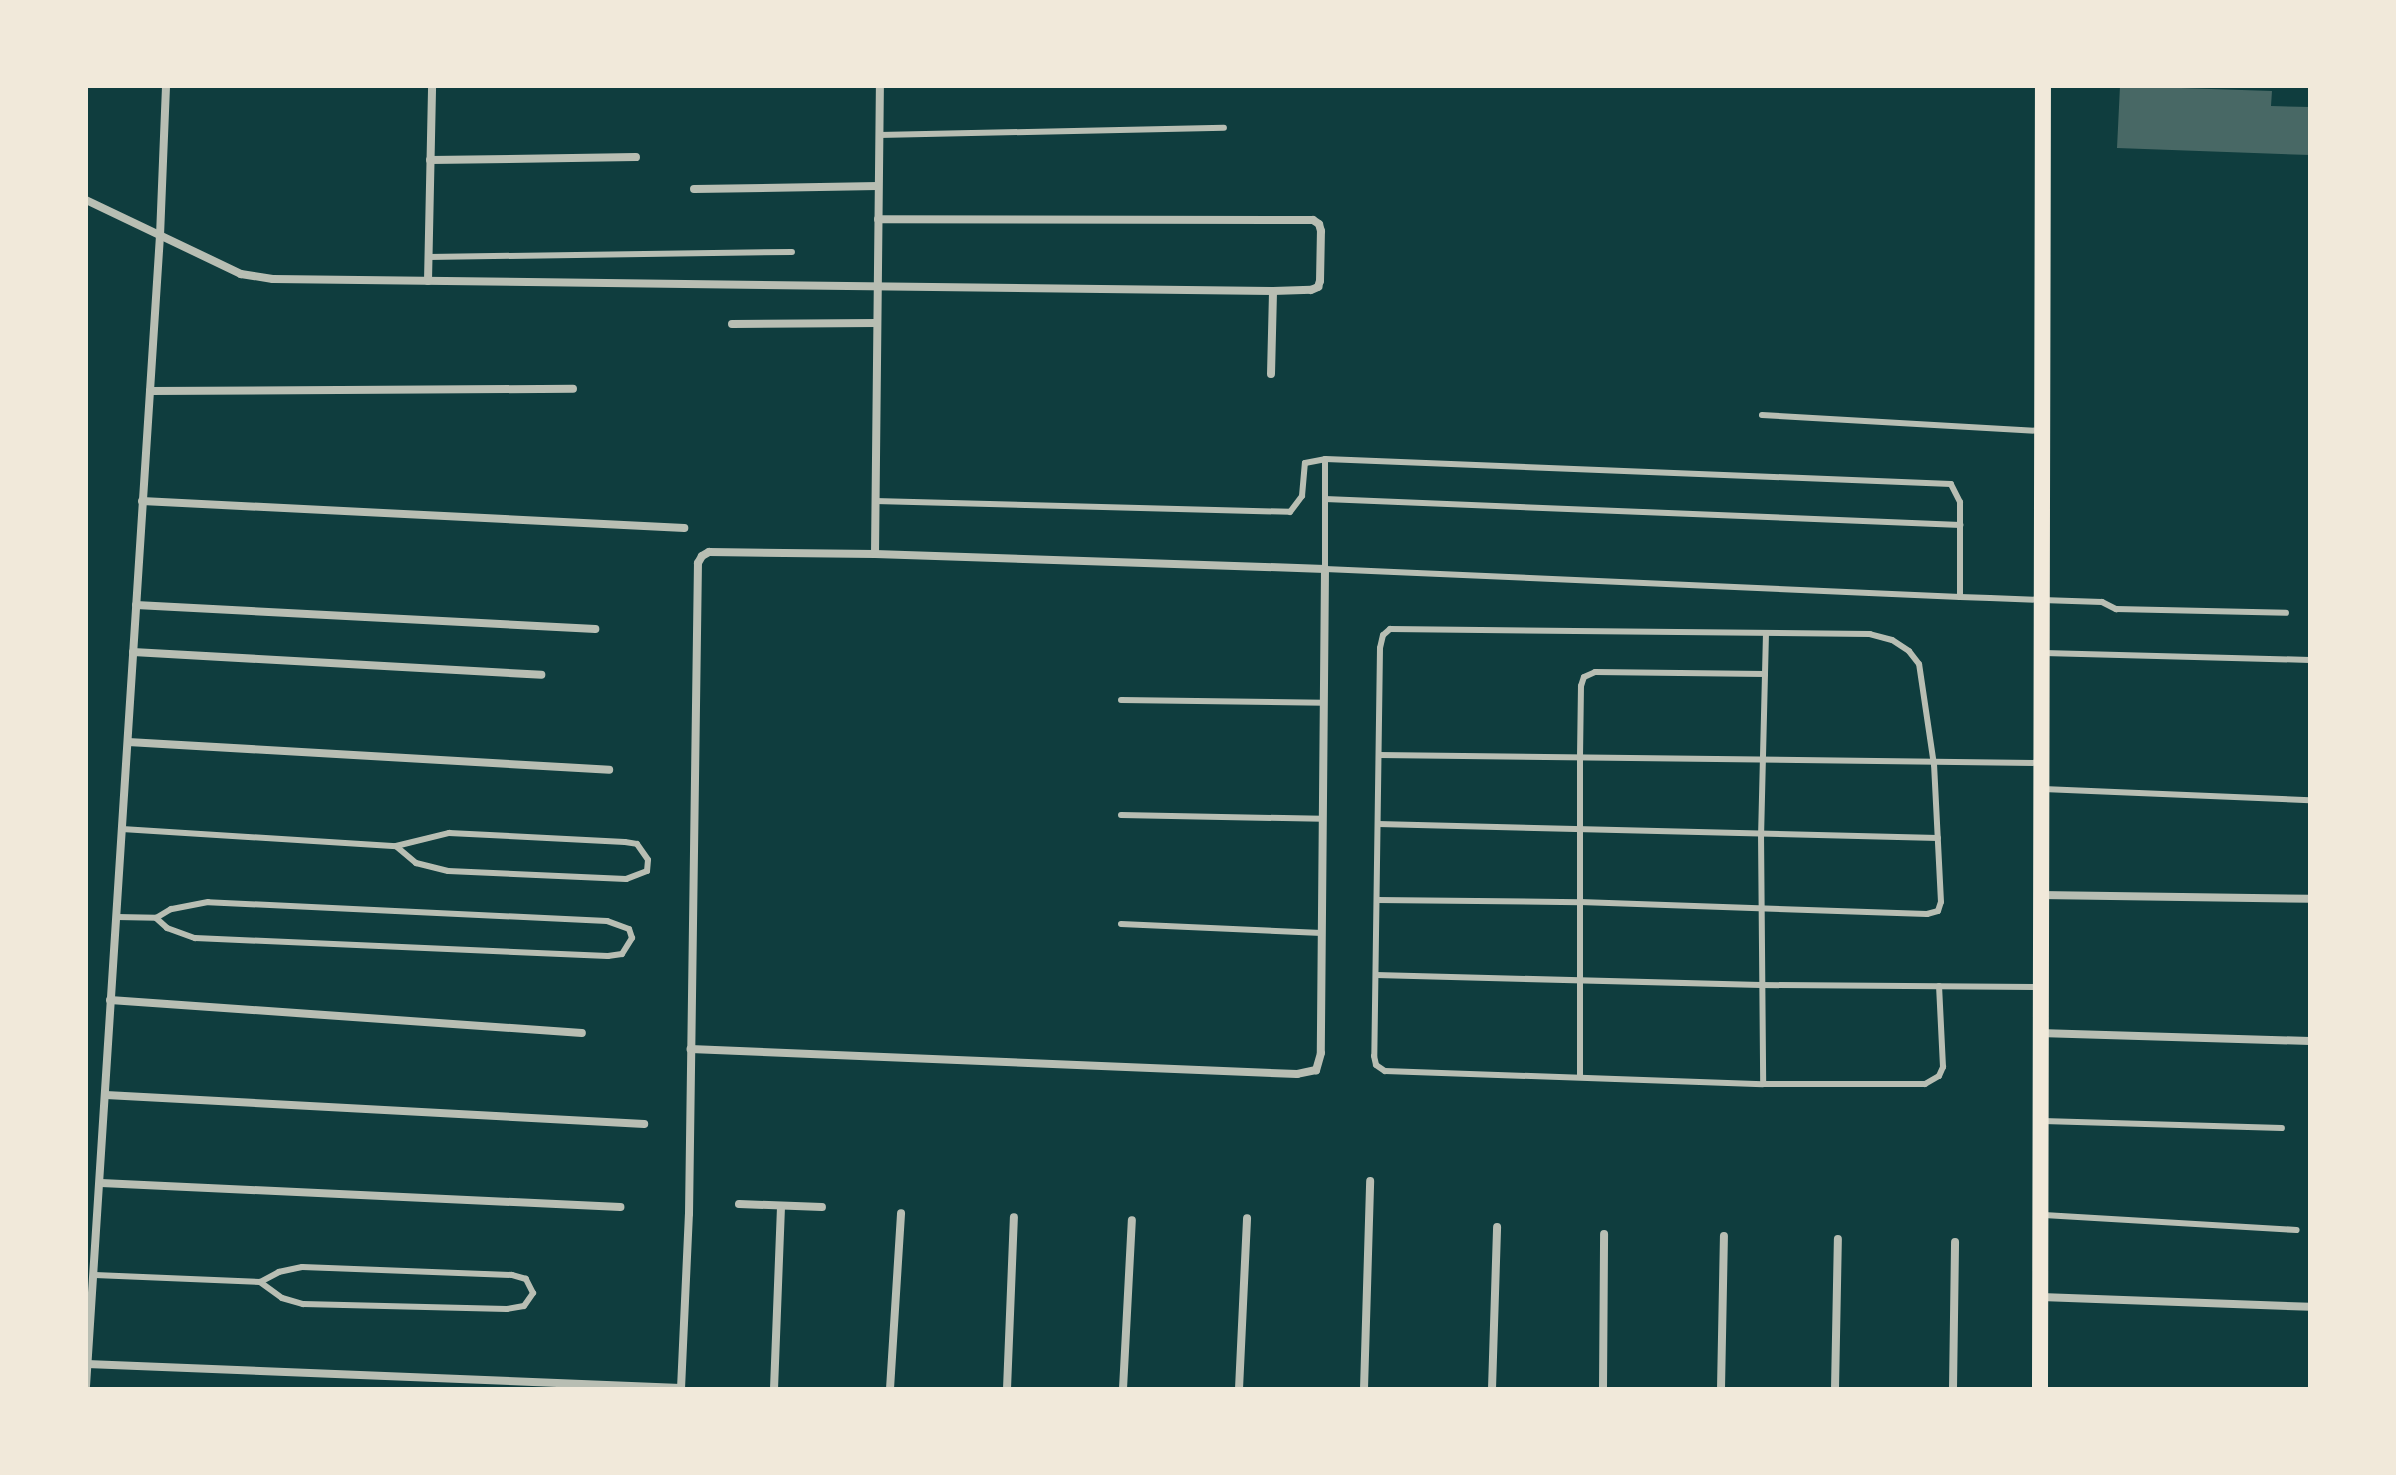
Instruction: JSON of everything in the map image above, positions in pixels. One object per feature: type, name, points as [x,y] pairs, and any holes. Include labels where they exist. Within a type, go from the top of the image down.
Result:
[{"type":"main road","points":[[2040,1389],[2038,1033],[2043,86]]},
{"type":"street","points":[[86,1386],[160,236],[166,86]]},
{"type":"street","points":[[428,281],[432,86]]},
{"type":"street","points":[[875,554],[880,86]]},
{"type":"street","points":[[430,160],[636,157]]},
{"type":"street","points":[[694,189],[878,186]]},
{"type":"street","points":[[86,200],[255,278],[1273,291],[1318,287],[1319,224],[1297,220],[878,219]]},
{"type":"street","points":[[1271,374],[1273,291]]},
{"type":"street","points":[[732,324],[877,323]]},
{"type":"street","points":[[150,391],[573,389]]},
{"type":"street","points":[[142,501],[684,528]]},
{"type":"street","points":[[87,1364],[681,1389],[691,1049],[698,563],[709,552],[875,554],[1325,569],[1321,1053],[1316,1070],[1297,1074],[691,1049]]},
{"type":"street","points":[[136,605],[595,629]]},
{"type":"street","points":[[133,652],[541,675]]},
{"type":"street","points":[[128,742],[609,770]]},
{"type":"street","points":[[2039,895],[2310,899]]},
{"type":"street","points":[[110,1000],[582,1033]]},
{"type":"street","points":[[2038,1033],[2310,1041]]},
{"type":"street","points":[[106,1095],[644,1124]]},
{"type":"street","points":[[1364,1389],[1370,1181]]},
{"type":"street","points":[[101,1183],[620,1207]]},
{"type":"street","points":[[739,1204],[822,1207]]},
{"type":"street","points":[[774,1389],[781,1207]]},
{"type":"street","points":[[890,1389],[901,1213]]},
{"type":"street","points":[[1007,1389],[1014,1217]]},
{"type":"street","points":[[1239,1389],[1247,1218]]},
{"type":"street","points":[[1123,1389],[1132,1220]]},
{"type":"street","points":[[1492,1389],[1497,1227]]},
{"type":"street","points":[[86,1229],[98,1229]]},
{"type":"street","points":[[1603,1389],[1604,1234]]},
{"type":"street","points":[[1721,1389],[1724,1236]]},
{"type":"street","points":[[1835,1389],[1838,1239]]},
{"type":"street","points":[[1953,1389],[1955,1242]]},
{"type":"street","points":[[2041,1297],[2310,1307]]},
{"type":"lane","points":[[879,135],[1224,128]]},
{"type":"lane","points":[[428,257],[792,252]]},
{"type":"lane","points":[[1762,415],[2042,431]]},
{"type":"lane","points":[[875,501],[1290,512],[1302,496],[1305,463],[1325,459],[1951,484],[1960,502],[1960,597]]},
{"type":"lane","points":[[1325,459],[1325,569],[2102,602],[2116,609],[2286,613]]},
{"type":"lane","points":[[1325,499],[1960,525]]},
{"type":"lane","points":[[1377,900],[1580,902],[1927,914],[1938,911],[1941,902],[1934,765],[1919,664],[1909,651],[1892,640],[1870,634],[1390,629],[1383,635],[1380,648],[1374,1056],[1376,1065],[1385,1071],[1763,1084],[1925,1084],[1933,1081],[1943,1067],[1939,986]]},
{"type":"lane","points":[[1763,1084],[1761,833],[1766,633]]},
{"type":"lane","points":[[2041,653],[2310,660]]},
{"type":"lane","points":[[1580,1077],[1580,757],[1581,686],[1584,677],[1595,672],[1765,674]]},
{"type":"lane","points":[[1121,700],[1324,703]]},
{"type":"lane","points":[[1379,755],[1934,765],[2040,763]]},
{"type":"lane","points":[[2040,789],[2310,800]]},
{"type":"lane","points":[[1121,815],[1322,819]]},
{"type":"lane","points":[[1378,824],[1938,838]]},
{"type":"lane","points":[[122,829],[396,846],[449,833],[625,842],[637,844],[648,860],[647,871],[626,879],[448,871],[416,863],[396,846]]},
{"type":"lane","points":[[117,917],[156,918],[189,904],[224,903],[607,921],[629,929],[632,938],[622,954],[592,955],[195,938],[167,928],[156,918]]},
{"type":"lane","points":[[1121,924],[1322,933]]},
{"type":"lane","points":[[1376,975],[1761,985],[2039,987]]},
{"type":"lane","points":[[2039,1121],[2282,1128]]},
{"type":"lane","points":[[2040,1215],[2297,1230]]},
{"type":"lane","points":[[95,1275],[260,1282],[279,1272],[302,1267],[512,1275],[526,1279],[533,1293],[524,1306],[507,1309],[303,1304],[282,1298],[260,1282]]},
{"type":"building","points":[[2120,86],[2272,91],[2271,106],[2310,107],[2310,155],[2117,148]]}]
